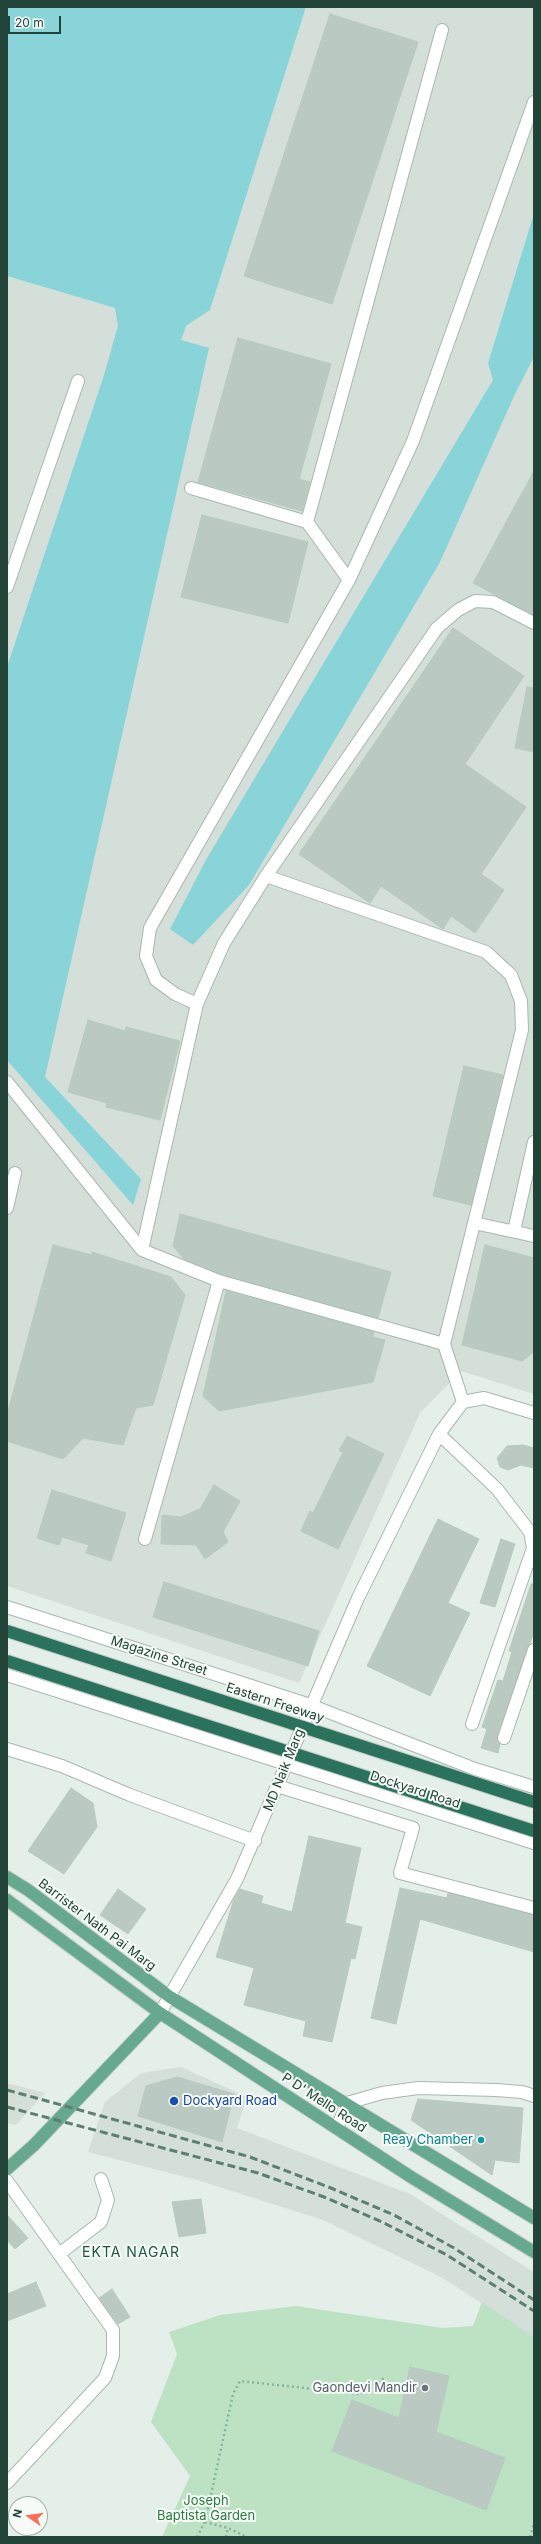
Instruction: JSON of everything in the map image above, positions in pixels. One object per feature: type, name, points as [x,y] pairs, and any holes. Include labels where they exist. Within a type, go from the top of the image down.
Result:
[{"type":"highway","name":"Eastern Freeway","points":[[7,1631],[534,1802]]},
{"type":"highway","points":[[7,1661],[534,1831]]},
{"type":"main road","name":"Barrister Nath Pai Marg","points":[[7,1877],[28,1890],[170,1997]]},
{"type":"main road","points":[[7,1900],[160,2013],[34,2145],[7,2170]]},
{"type":"main road","name":"P D' Mello Road","points":[[170,1997],[347,2103],[534,2218]]},
{"type":"main road","name":"P D' Mello Road","points":[[160,2013],[337,2128],[534,2252]]},
{"type":"street","points":[[307,522],[442,30]]},
{"type":"street","points":[[197,1004],[174,994],[156,980],[146,956],[150,928],[349,580],[413,441],[534,102]]},
{"type":"street","points":[[7,587],[78,381]]},
{"type":"street","points":[[190,488],[307,522],[349,580]]},
{"type":"street","points":[[142,1250],[197,1004],[224,943],[266,876],[438,628],[458,610],[475,601],[493,602],[534,623]]},
{"type":"street","points":[[266,876],[486,952],[511,975],[521,1001],[522,1030],[444,1344],[464,1402],[484,1398],[534,1413]]},
{"type":"street","points":[[7,1082],[142,1250],[219,1281],[444,1344]]},
{"type":"street","points":[[514,1232],[534,1142]]},
{"type":"street","points":[[7,1208],[15,1173]]},
{"type":"street","points":[[474,1223],[534,1236]]},
{"type":"street","points":[[145,1539],[219,1281]]},
{"type":"street","name":"MD Naik Marg","points":[[160,2013],[237,1880],[255,1841],[310,1705],[358,1598],[439,1434],[464,1402]]},
{"type":"street","points":[[439,1434],[497,1489],[530,1532],[533,1549],[472,1724]]},
{"type":"street","name":"Magazine Street","points":[[7,1607],[310,1705]]},
{"type":"street","points":[[504,1738],[534,1650]]},
{"type":"street","points":[[7,1675],[287,1763]]},
{"type":"street","points":[[310,1705],[475,1769],[534,1787]]},
{"type":"street","points":[[7,1749],[62,1766],[130,1795],[255,1841]]},
{"type":"street","name":"Dockyard Road","points":[[287,1763],[534,1843]]},
{"type":"street","points":[[277,1786],[413,1828],[400,1872],[534,1908]]},
{"type":"street","points":[[337,2128],[347,2103],[382,2093],[418,2088],[496,2090],[522,2092],[534,2096]]},
{"type":"street","points":[[59,2254],[101,2222],[108,2200],[101,2179]]},
{"type":"street","points":[[7,2181],[113,2330],[113,2356],[105,2378],[7,2483]]},
{"type":"path","points":[[197,2537],[205,2522],[232,2394],[240,2381],[361,2394],[384,2378]]},
{"type":"path","points":[[205,2522],[228,2528],[247,2537]]},
{"type":"path","points":[[530,2537],[534,2524]]},
{"type":"path","points":[[226,2537],[228,2528]]},
{"type":"shaded area","points":[[306,7],[534,7],[534,213],[488,363],[515,394],[534,357],[534,1394],[461,1371],[420,1413],[299,1683],[7,1586],[7,276],[115,308],[186,326],[210,310]]},
{"type":"shaded area","points":[[181,2067],[247,2097],[237,2128],[410,2194],[534,2272],[534,2337],[441,2277],[323,2220],[197,2180],[88,2152],[105,2102],[141,2073]]},
{"type":"shaded area","points":[[7,2083],[45,2093],[16,2125],[7,2123]]},
{"type":"green space","name":"Joseph Baptista Garden","points":[[482,2302],[534,2337],[534,2537],[162,2537],[190,2476],[151,2422],[177,2354],[169,2332],[220,2315],[296,2306],[443,2328],[473,2326]]},
{"type":"water","points":[[7,7],[306,7],[210,310],[186,326],[181,340],[209,348],[45,1077],[141,1179],[133,1205],[7,1060],[7,667],[104,375],[118,326],[115,308],[7,276]]},
{"type":"water","points":[[534,213],[534,357],[515,394],[440,562],[249,885],[193,945],[170,929],[207,858],[493,380],[488,363]]},
{"type":"building","points":[[330,14],[418,42],[332,304],[244,276]]},
{"type":"building","points":[[238,338],[331,364],[299,479],[310,482],[302,511],[198,482]]},
{"type":"building","points":[[534,471],[534,615],[473,583]]},
{"type":"building","points":[[202,515],[308,542],[288,623],[181,597]]},
{"type":"building","points":[[453,628],[524,676],[465,764],[526,807],[481,874],[504,890],[475,933],[451,916],[443,929],[381,886],[370,903],[299,854]]},
{"type":"building","points":[[527,687],[534,688],[534,752],[515,748]]},
{"type":"building","points":[[88,1020],[125,1031],[126,1027],[180,1041],[160,1120],[106,1107],[107,1103],[68,1092]]},
{"type":"building","points":[[464,1066],[503,1075],[471,1205],[433,1196]]},
{"type":"building","points":[[180,1214],[391,1272],[378,1318],[221,1274],[184,1259],[173,1246]]},
{"type":"building","points":[[53,1245],[92,1255],[92,1252],[171,1277],[185,1295],[153,1405],[136,1408],[123,1445],[83,1438],[63,1459],[7,1441],[7,1415]]},
{"type":"building","points":[[485,1245],[534,1258],[534,1352],[522,1361],[462,1345]]},
{"type":"building","points":[[226,1291],[374,1332],[373,1337],[385,1340],[373,1382],[219,1411],[203,1396]]},
{"type":"building","points":[[347,1436],[384,1454],[338,1549],[301,1531],[310,1511],[313,1513],[343,1452],[339,1451]]},
{"type":"building","points":[[523,1445],[534,1448],[534,1468],[521,1465],[508,1470],[500,1467],[497,1458],[507,1446]]},
{"type":"building","points":[[214,1485],[240,1501],[223,1532],[228,1542],[205,1559],[196,1545],[161,1544],[162,1515],[181,1517],[200,1509]]},
{"type":"building","points":[[52,1490],[126,1513],[111,1561],[86,1553],[89,1545],[62,1537],[59,1545],[37,1538]]},
{"type":"building","points":[[438,1519],[479,1539],[448,1603],[470,1613],[430,1696],[367,1666]]},
{"type":"building","points":[[501,1539],[515,1544],[495,1607],[480,1603]]},
{"type":"building","points":[[164,1582],[319,1631],[308,1666],[153,1617]]},
{"type":"building","points":[[531,1584],[534,1584],[534,1632],[497,1736],[500,1744],[498,1753],[481,1748],[487,1729],[482,1727],[498,1680],[503,1681],[512,1652],[509,1651]]},
{"type":"building","points":[[71,1788],[93,1803],[97,1827],[64,1874],[28,1851]]},
{"type":"building","points":[[309,1836],[361,1848],[345,1923],[362,1927],[355,1959],[351,1958],[332,2042],[303,2036],[306,2021],[244,2005],[254,1968],[216,1957],[234,1899],[240,1889],[263,1896],[261,1903],[292,1912]]},
{"type":"building","points":[[400,1888],[447,1898],[448,1893],[534,1915],[534,1952],[420,1919],[396,2024],[371,2018]]},
{"type":"building","points":[[118,1889],[146,1909],[128,1934],[100,1915]]},
{"type":"building","points":[[177,2077],[234,2094],[222,2142],[138,2116],[146,2086]]},
{"type":"building","name":"Reay Chamber","points":[[418,2099],[523,2108],[519,2163],[495,2160],[492,2175],[411,2120]]},
{"type":"building","points":[[201,2199],[206,2233],[179,2237],[172,2202]]},
{"type":"building","points":[[7,2215],[28,2238],[15,2249],[7,2240]]},
{"type":"building","points":[[36,2282],[46,2306],[7,2321],[7,2294]]},
{"type":"building","points":[[112,2289],[130,2317],[118,2324],[99,2298]]},
{"type":"building","points":[[410,2367],[449,2376],[436,2432],[505,2458],[486,2510],[332,2451],[352,2400],[399,2418]]},
{"type":"railway","points":[[7,2090],[250,2157],[331,2188],[394,2215],[454,2248],[534,2300]]},
{"type":"railway","points":[[7,2107],[258,2173],[324,2197],[382,2222],[447,2255],[534,2311]]},
{"type":"place","name":"Dockyard Road","points":[[174,2101]]},
{"type":"place","name":"Reay Chamber","points":[[481,2140]]},
{"type":"place","name":"Gaondevi Mandir","points":[[425,2388]]},
{"type":"district","name":"EKTA NAGAR","points":[[131,2253]]}]
